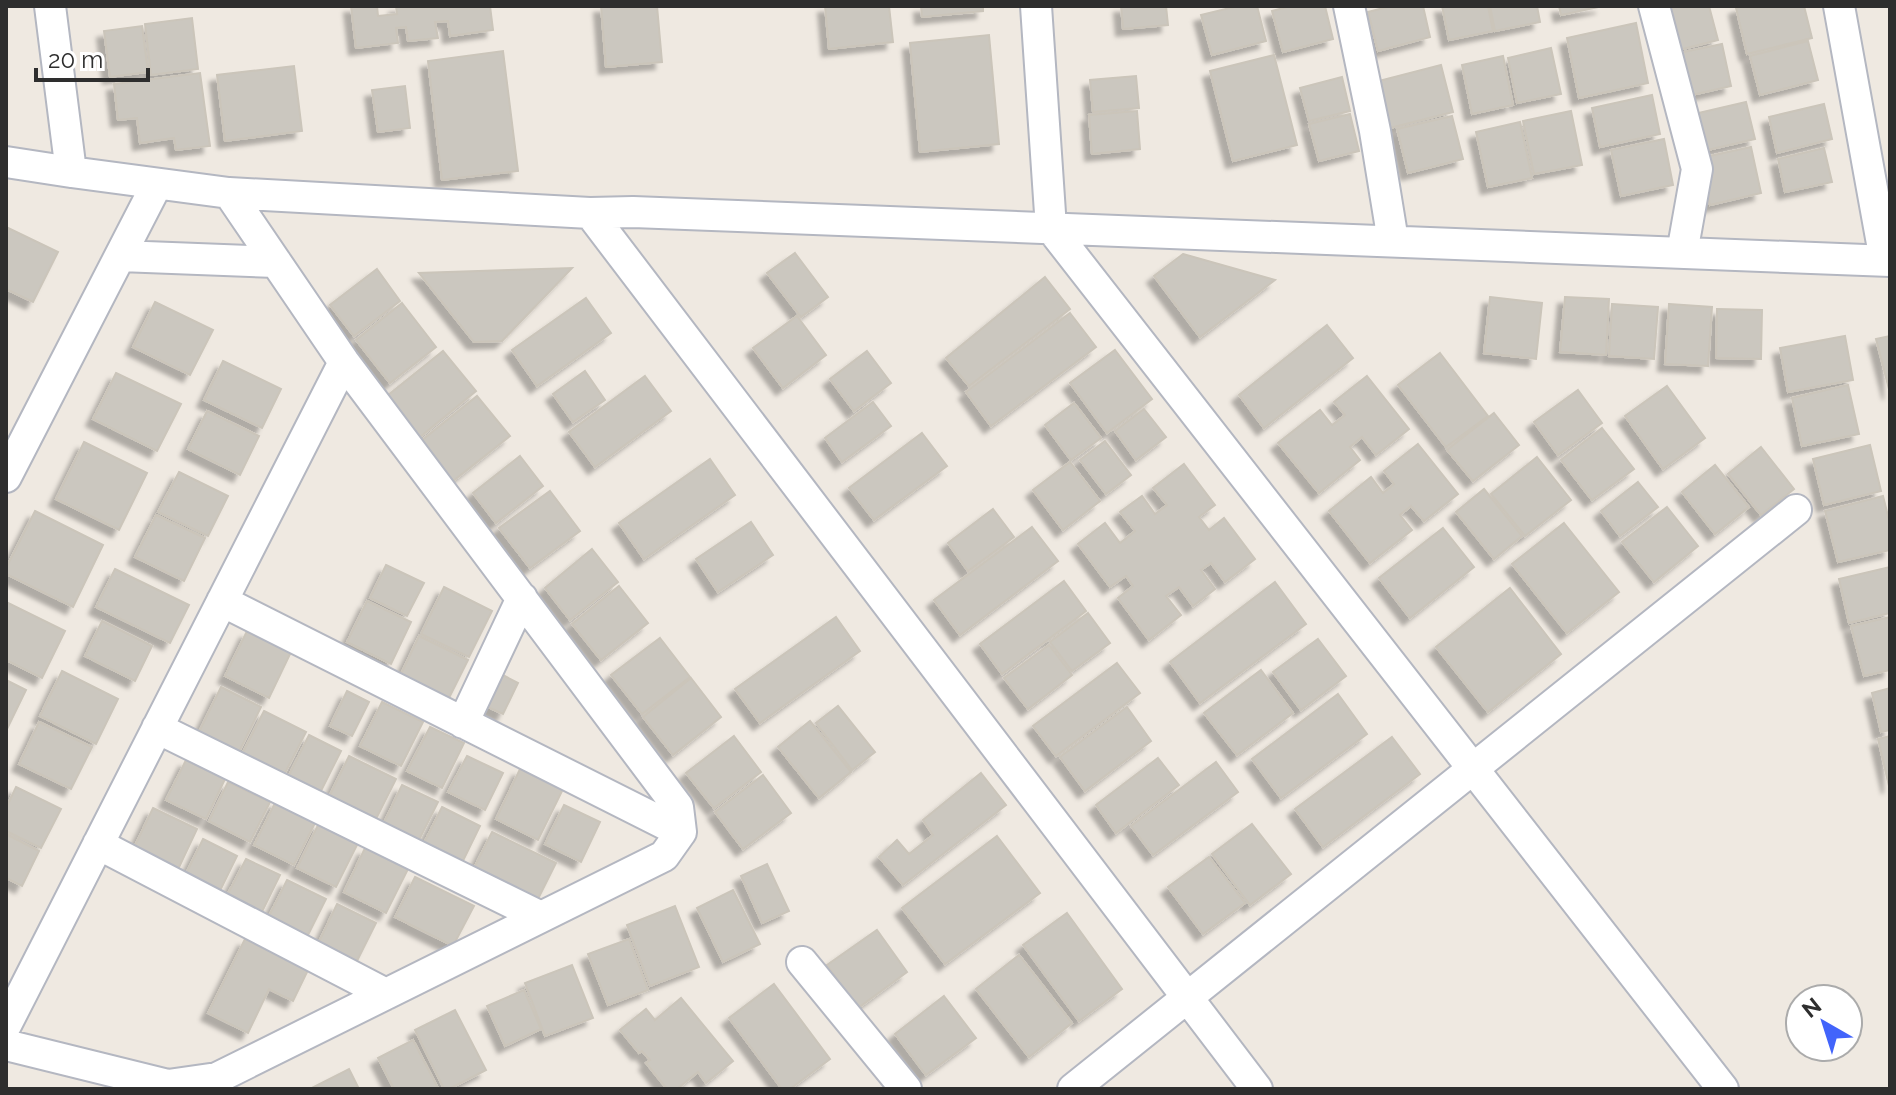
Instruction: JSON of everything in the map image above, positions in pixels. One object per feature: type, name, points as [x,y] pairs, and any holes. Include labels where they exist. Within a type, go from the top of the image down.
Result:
[{"type":"street","points":[[50,6],[71,172]]},
{"type":"street","points":[[1036,6],[1051,228],[1723,1089]]},
{"type":"street","points":[[1349,6],[1375,131],[1393,241]]},
{"type":"street","points":[[1654,6],[1697,169],[1682,253]]},
{"type":"street","points":[[6,162],[229,193],[590,213],[633,212],[1888,261],[1839,6]]},
{"type":"street","points":[[6,477],[157,184]]},
{"type":"street","points":[[6,1045],[168,1085],[217,1078],[664,856],[681,832],[678,807],[344,362],[229,193]]},
{"type":"street","points":[[590,213],[1257,1089]]},
{"type":"street","points":[[120,256],[276,262]]},
{"type":"street","points":[[6,1025],[344,362]]},
{"type":"street","points":[[1073,1089],[1796,510]]},
{"type":"street","points":[[463,723],[522,598]]},
{"type":"street","points":[[222,601],[681,832]]},
{"type":"street","points":[[157,728],[541,917]]},
{"type":"street","points":[[98,844],[386,994]]},
{"type":"street","points":[[802,962],[906,1089]]},
{"type":"building","points":[[351,6],[377,6],[378,16],[397,14],[396,6],[490,6],[493,30],[450,36],[448,21],[435,22],[438,38],[408,41],[406,27],[396,28],[398,43],[356,48]]},
{"type":"building","points":[[601,6],[657,6],[662,62],[606,67]]},
{"type":"building","points":[[825,6],[889,6],[893,42],[829,49]]},
{"type":"building","points":[[921,6],[983,6],[983,11],[922,17]]},
{"type":"building","points":[[1121,6],[1166,6],[1168,25],[1123,29]]},
{"type":"building","points":[[1238,6],[1257,6],[1266,41],[1212,55],[1201,15]]},
{"type":"building","points":[[1291,6],[1325,6],[1333,39],[1283,52],[1272,11]]},
{"type":"building","points":[[1391,6],[1423,6],[1430,37],[1378,51],[1368,12]]},
{"type":"building","points":[[1442,6],[1488,6],[1493,31],[1449,40]]},
{"type":"building","points":[[1490,6],[1537,6],[1540,22],[1495,31]]},
{"type":"building","points":[[1559,6],[1603,6],[1561,15]]},
{"type":"building","points":[[1709,6],[1718,40],[1679,50],[1668,9]]},
{"type":"building","points":[[1804,6],[1812,38],[1747,54],[1736,8]]},
{"type":"building","points":[[192,18],[198,69],[151,75],[145,24]]},
{"type":"building","points":[[1636,23],[1648,83],[1579,98],[1567,38]]},
{"type":"building","points":[[142,26],[148,72],[110,77],[104,31]]},
{"type":"building","points":[[989,35],[999,144],[920,152],[910,43]]},
{"type":"building","points":[[1808,41],[1818,80],[1760,95],[1750,56]]},
{"type":"building","points":[[1722,44],[1731,86],[1683,97],[1674,54]]},
{"type":"building","points":[[1551,48],[1561,94],[1517,103],[1508,58]]},
{"type":"building","points":[[503,51],[518,171],[442,180],[428,61]]},
{"type":"building","points":[[1274,55],[1297,145],[1233,161],[1210,71]]},
{"type":"building","points":[[1503,56],[1513,105],[1472,114],[1462,65]]},
{"type":"building","points":[[1441,65],[1453,112],[1390,128],[1379,81]]},
{"type":"building","points":[[294,66],[302,131],[225,141],[217,75]]},
{"type":"building","points":[[200,73],[210,146],[176,150],[174,138],[140,143],[137,118],[118,120],[114,84]]},
{"type":"building","points":[[1136,76],[1139,108],[1093,112],[1090,80]]},
{"type":"building","points":[[1342,77],[1350,111],[1309,121],[1300,88]]},
{"type":"building","points":[[405,86],[410,128],[378,132],[372,90]]},
{"type":"building","points":[[1652,95],[1660,134],[1600,147],[1592,108]]},
{"type":"building","points":[[1746,102],[1755,139],[1699,152],[1690,115]]},
{"type":"building","points":[[1824,104],[1832,139],[1777,153],[1769,117]]},
{"type":"building","points":[[1137,111],[1140,149],[1092,154],[1089,115]]},
{"type":"building","points":[[1571,111],[1582,165],[1534,174],[1523,121]]},
{"type":"building","points":[[1350,114],[1359,151],[1319,161],[1309,124]]},
{"type":"building","points":[[1452,116],[1463,159],[1408,173],[1397,129]]},
{"type":"building","points":[[1520,122],[1532,178],[1488,187],[1476,132]]},
{"type":"building","points":[[1664,139],[1673,185],[1621,196],[1611,150]]},
{"type":"building","points":[[1751,147],[1761,193],[1710,205],[1700,158]]},
{"type":"building","points":[[1824,148],[1832,182],[1785,192],[1778,159]]},
{"type":"building","points":[[6,227],[58,252],[33,302],[6,289]]},
{"type":"building","points":[[795,253],[828,297],[801,317],[767,273]]},
{"type":"building","points":[[1183,254],[1275,280],[1200,337],[1154,276]]},
{"type":"building","points":[[572,268],[502,341],[474,342],[419,273]]},
{"type":"building","points":[[377,269],[400,301],[354,336],[330,305]]},
{"type":"building","points":[[1045,277],[1070,309],[969,386],[946,358]]},
{"type":"building","points":[[1490,297],[1542,303],[1536,359],[1484,353]]},
{"type":"building","points":[[1565,297],[1609,299],[1606,355],[1560,352]]},
{"type":"building","points":[[586,298],[611,333],[537,386],[512,350]]},
{"type":"building","points":[[155,302],[213,330],[190,375],[133,347]]},
{"type":"building","points":[[402,303],[436,347],[390,383],[356,340]]},
{"type":"building","points":[[1612,304],[1658,307],[1654,359],[1609,356]]},
{"type":"building","points":[[1669,304],[1712,307],[1708,366],[1665,364]]},
{"type":"building","points":[[1717,309],[1762,310],[1761,359],[1716,358]]},
{"type":"building","points":[[1070,313],[1096,347],[991,426],[966,392]]},
{"type":"building","points":[[797,316],[826,355],[783,388],[753,348]]},
{"type":"building","points":[[1327,325],[1353,358],[1264,428],[1239,395]]},
{"type":"building","points":[[1845,336],[1853,380],[1788,392],[1780,348]]},
{"type":"building","points":[[1890,336],[1890,393],[1876,339]]},
{"type":"building","points":[[1115,350],[1152,399],[1107,433],[1070,383]]},
{"type":"building","points":[[443,351],[476,391],[420,437],[387,396]]},
{"type":"building","points":[[867,351],[891,383],[854,411],[830,379]]},
{"type":"building","points":[[1440,353],[1488,416],[1446,447],[1398,385]]},
{"type":"building","points":[[223,361],[281,389],[262,428],[204,400]]},
{"type":"building","points":[[585,371],[605,400],[573,422],[553,394]]},
{"type":"building","points":[[116,373],[181,404],[157,451],[93,419]]},
{"type":"building","points":[[645,376],[671,411],[595,467],[569,432]]},
{"type":"building","points":[[1367,376],[1409,429],[1376,455],[1362,437],[1350,447],[1360,460],[1319,493],[1278,443],[1320,410],[1332,425],[1345,415],[1334,402]]},
{"type":"building","points":[[1848,385],[1859,434],[1802,446],[1792,398]]},
{"type":"building","points":[[1667,386],[1705,438],[1663,469],[1625,416]]},
{"type":"building","points":[[1578,390],[1602,423],[1558,455],[1534,422]]},
{"type":"building","points":[[477,396],[510,436],[453,481],[421,441]]},
{"type":"building","points":[[873,402],[891,426],[842,462],[825,438]]},
{"type":"building","points":[[1074,403],[1101,438],[1071,460],[1045,425]]},
{"type":"building","points":[[1144,409],[1166,437],[1136,460],[1115,431]]},
{"type":"building","points":[[207,411],[259,436],[240,475],[188,449]]},
{"type":"building","points":[[1494,413],[1519,445],[1473,481],[1447,450]]},
{"type":"building","points":[[1602,428],[1634,469],[1592,500],[1561,460]]},
{"type":"building","points":[[922,433],[947,466],[874,520],[849,488]]},
{"type":"building","points":[[1105,441],[1131,475],[1106,494],[1080,460]]},
{"type":"building","points":[[84,442],[147,473],[119,530],[56,499]]},
{"type":"building","points":[[1418,444],[1458,494],[1424,521],[1411,506],[1400,515],[1412,530],[1370,563],[1329,511],[1371,477],[1383,493],[1394,484],[1384,471]]},
{"type":"building","points":[[1870,445],[1881,491],[1824,505],[1813,459]]},
{"type":"building","points":[[1761,447],[1794,489],[1761,515],[1728,474]]},
{"type":"building","points":[[520,456],[543,486],[496,523],[473,493]]},
{"type":"building","points":[[1537,457],[1571,500],[1525,536],[1491,494]]},
{"type":"building","points":[[710,459],[735,495],[644,559],[619,523]]},
{"type":"building","points":[[1070,462],[1100,501],[1063,530],[1033,490]]},
{"type":"building","points":[[1184,464],[1215,505],[1199,517],[1209,530],[1224,518],[1255,559],[1225,582],[1211,563],[1201,570],[1215,589],[1193,606],[1179,587],[1166,596],[1181,615],[1149,640],[1118,598],[1133,586],[1126,576],[1110,587],[1078,544],[1105,523],[1120,543],[1135,531],[1120,512],[1142,496],[1155,514],[1167,505],[1153,488]]},
{"type":"building","points":[[1715,465],[1749,507],[1715,534],[1682,492]]},
{"type":"building","points":[[179,472],[228,496],[208,536],[158,512]]},
{"type":"building","points":[[1638,482],[1658,507],[1620,536],[1601,511]]},
{"type":"building","points":[[1484,489],[1522,536],[1494,559],[1456,512]]},
{"type":"building","points":[[550,491],[580,531],[530,568],[499,528]]},
{"type":"building","points":[[1883,496],[1890,524],[1890,550],[1838,562],[1825,511]]},
{"type":"building","points":[[1667,507],[1698,546],[1654,582],[1622,542]]},
{"type":"building","points":[[993,509],[1014,537],[968,571],[948,543]]},
{"type":"building","points":[[35,511],[103,545],[73,607],[6,574],[6,568]]},
{"type":"building","points":[[156,515],[205,538],[184,581],[135,557]]},
{"type":"building","points":[[751,522],[773,555],[718,592],[696,559]]},
{"type":"building","points":[[1564,523],[1619,592],[1567,633],[1512,564]]},
{"type":"building","points":[[1032,527],[1058,561],[960,635],[934,600]]},
{"type":"building","points":[[1443,528],[1474,567],[1410,618],[1379,578]]},
{"type":"building","points":[[592,549],[618,582],[570,620],[545,588]]},
{"type":"building","points":[[386,565],[424,583],[407,616],[370,598]]},
{"type":"building","points":[[1890,567],[1890,613],[1849,623],[1839,579]]},
{"type":"building","points":[[115,569],[189,605],[170,643],[96,607]]},
{"type":"building","points":[[1064,581],[1086,611],[1002,674],[980,644]]},
{"type":"building","points":[[1275,582],[1306,624],[1200,703],[1170,662]]},
{"type":"building","points":[[619,586],[648,623],[601,660],[572,624]]},
{"type":"building","points":[[444,587],[492,611],[469,657],[421,634]]},
{"type":"building","points":[[1510,588],[1561,654],[1488,712],[1436,647]]},
{"type":"building","points":[[367,601],[411,622],[391,664],[347,642]]},
{"type":"building","points":[[6,602],[65,631],[42,678],[6,660]]},
{"type":"building","points":[[1088,613],[1110,643],[1072,671],[1050,642]]},
{"type":"building","points":[[836,617],[860,651],[760,723],[735,689]]},
{"type":"building","points":[[1890,617],[1890,670],[1864,676],[1851,626]]},
{"type":"building","points":[[102,621],[152,646],[135,681],[85,656]]},
{"type":"building","points":[[247,631],[291,652],[269,698],[225,676]]},
{"type":"building","points":[[419,636],[468,660],[449,698],[401,674]]},
{"type":"building","points":[[660,638],[690,677],[642,714],[611,675]]},
{"type":"building","points":[[1318,639],[1346,676],[1301,710],[1273,672]]},
{"type":"building","points":[[1049,645],[1072,675],[1028,709],[1004,678]]},
{"type":"building","points":[[1117,663],[1140,693],[1056,756],[1033,726]]},
{"type":"building","points":[[1261,670],[1293,713],[1237,755],[1204,713]]},
{"type":"building","points":[[62,671],[118,699],[96,744],[40,716]]},
{"type":"building","points":[[497,672],[518,683],[503,714],[481,704]]},
{"type":"building","points":[[691,678],[721,717],[673,755],[643,717]]},
{"type":"building","points":[[6,680],[26,690],[6,731]]},
{"type":"building","points":[[221,687],[261,707],[237,756],[197,736]]},
{"type":"building","points":[[1890,688],[1890,730],[1881,732],[1872,693]]},
{"type":"building","points":[[347,691],[369,702],[352,736],[330,726]]},
{"type":"building","points":[[1338,694],[1367,734],[1281,798],[1252,759]]},
{"type":"building","points":[[382,702],[423,722],[401,766],[360,746]]},
{"type":"building","points":[[838,706],[875,752],[852,770],[816,723]]},
{"type":"building","points":[[1127,707],[1151,741],[1085,791],[1060,757]]},
{"type":"building","points":[[264,711],[306,732],[284,775],[242,754]]},
{"type":"building","points":[[810,721],[851,772],[819,798],[778,747]]},
{"type":"building","points":[[39,722],[92,747],[71,789],[19,764]]},
{"type":"building","points":[[430,727],[464,743],[442,788],[407,771]]},
{"type":"building","points":[[309,735],[341,751],[319,795],[287,779]]},
{"type":"building","points":[[734,736],[761,772],[714,808],[686,773]]},
{"type":"building","points":[[1890,736],[1890,785],[1889,786],[1878,739]]},
{"type":"building","points":[[1392,737],[1420,774],[1323,847],[1295,809]]},
{"type":"building","points":[[349,756],[396,779],[374,823],[327,801]]},
{"type":"building","points":[[467,756],[503,773],[485,810],[448,792]]},
{"type":"building","points":[[1158,758],[1179,785],[1116,833],[1096,805]]},
{"type":"building","points":[[186,760],[225,779],[206,819],[166,800]]},
{"type":"building","points":[[1216,762],[1238,792],[1153,855],[1131,826]]},
{"type":"building","points":[[520,769],[563,789],[538,840],[496,819]]},
{"type":"building","points":[[981,773],[1006,805],[903,885],[879,857],[897,840],[909,854],[933,835],[923,820]]},
{"type":"building","points":[[763,775],[791,813],[743,849],[715,812]]},
{"type":"building","points":[[228,782],[270,802],[250,842],[209,821]]},
{"type":"building","points":[[402,785],[438,802],[416,846],[381,829]]},
{"type":"building","points":[[16,787],[61,809],[41,848],[6,831],[6,808]]},
{"type":"building","points":[[276,801],[316,821],[294,865],[254,845]]},
{"type":"building","points":[[564,805],[600,822],[581,862],[545,844]]},
{"type":"building","points":[[442,807],[480,826],[459,869],[420,851]]},
{"type":"building","points":[[153,808],[197,829],[174,878],[130,856]]},
{"type":"building","points":[[319,823],[358,843],[336,887],[297,868]]},
{"type":"building","points":[[1252,824],[1291,874],[1250,905],[1212,854]]},
{"type":"building","points":[[492,832],[556,863],[536,903],[472,872]]},
{"type":"building","points":[[6,834],[39,851],[22,886],[6,878]]},
{"type":"building","points":[[997,836],[1040,893],[945,964],[902,908]]},
{"type":"building","points":[[203,839],[237,856],[215,901],[181,884]]},
{"type":"building","points":[[365,848],[408,869],[386,913],[344,892]]},
{"type":"building","points":[[1209,857],[1245,903],[1203,934],[1168,887]]},
{"type":"building","points":[[246,859],[280,875],[257,922],[222,905]]},
{"type":"building","points":[[767,864],[789,911],[762,923],[741,876]]},
{"type":"building","points":[[415,877],[474,906],[453,946],[395,917]]},
{"type":"building","points":[[287,880],[326,899],[304,943],[265,924]]},
{"type":"building","points":[[733,890],[760,944],[723,962],[697,908]]},
{"type":"building","points":[[337,904],[376,923],[354,967],[316,948]]},
{"type":"building","points":[[675,906],[699,967],[650,986],[627,925]]},
{"type":"building","points":[[1067,913],[1122,989],[1079,1021],[1023,945]]},
{"type":"building","points":[[877,930],[907,972],[858,1008],[827,965]]},
{"type":"building","points":[[245,939],[308,970],[293,1001],[269,989],[248,1033],[208,1013]]},
{"type":"building","points":[[629,939],[648,990],[608,1005],[588,954]]},
{"type":"building","points":[[1019,955],[1072,1023],[1029,1057],[976,989]]},
{"type":"building","points":[[572,965],[593,1018],[545,1036],[525,983]]},
{"type":"building","points":[[774,984],[830,1059],[790,1089],[782,1089],[729,1018]]},
{"type":"building","points":[[524,990],[541,1029],[505,1046],[487,1006]]},
{"type":"building","points":[[944,996],[976,1038],[926,1075],[895,1034]]},
{"type":"building","points":[[681,998],[733,1061],[706,1083],[698,1072],[677,1089],[667,1089],[646,1063],[650,1060],[642,1051],[639,1053],[620,1030],[646,1009],[655,1020]]},
{"type":"building","points":[[455,1010],[486,1070],[444,1089],[415,1030]]},
{"type":"building","points":[[413,1040],[437,1089],[394,1089],[378,1058]]},
{"type":"building","points":[[349,1069],[359,1089],[310,1089]]}]
